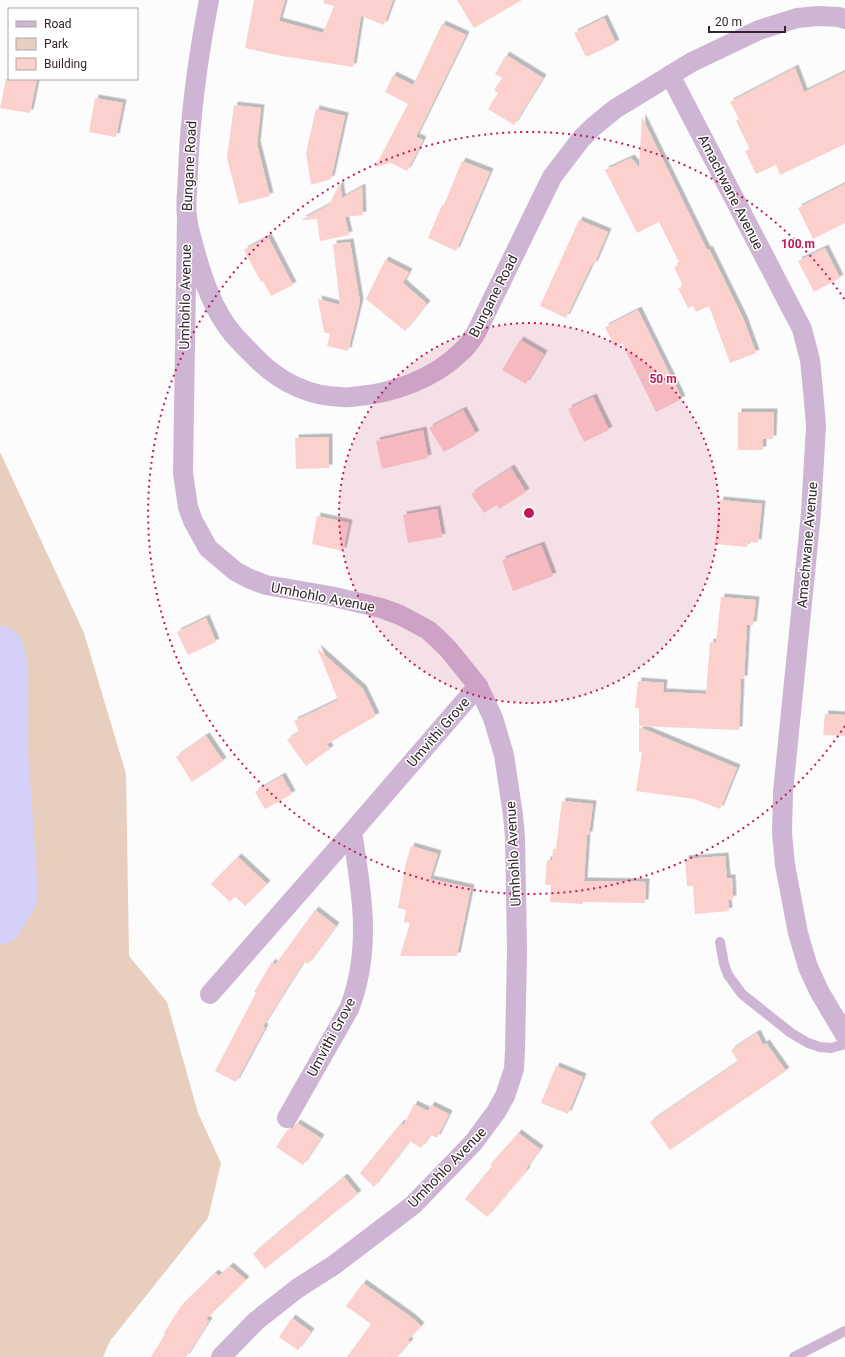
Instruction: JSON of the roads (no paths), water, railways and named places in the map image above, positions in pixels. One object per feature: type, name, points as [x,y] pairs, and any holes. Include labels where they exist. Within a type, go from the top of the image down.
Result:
[{"type":"street","name":"Bungane Road","points":[[209,0],[193,95],[187,217],[202,277],[215,307],[233,334],[264,367],[289,384],[311,392],[338,398],[367,395],[405,387],[446,365],[463,350],[476,333],[552,178],[581,139],[615,109],[692,62],[759,30],[797,18],[818,16],[839,17],[845,19]]},
{"type":"street","name":"Amachwane Avenue","points":[[670,75],[802,329],[810,360],[814,390],[816,426],[811,514],[783,792],[782,833],[792,903],[798,933],[808,967],[819,991],[845,1035]]},
{"type":"street","name":"Umhohlo Avenue","points":[[187,217],[183,473],[188,507],[193,522],[208,548],[235,571],[250,579],[266,585],[359,602],[394,612],[415,622],[438,639],[478,686],[493,718],[500,739],[505,763],[515,836],[517,950],[514,1069],[505,1096],[496,1112],[476,1139],[413,1205],[334,1265],[298,1288],[256,1321],[221,1357]]},
{"type":"street","name":"Umvithi Grove","points":[[210,994],[478,686]]},
{"type":"street","name":"Umvithi Grove","points":[[287,1118],[354,996],[362,946],[364,920],[360,878],[352,832]]},
{"type":"lane","points":[[720,942],[724,964],[728,975],[742,994],[791,1033],[808,1044],[831,1048],[845,1044]]},
{"type":"lane","points":[[794,1357],[845,1331]]},
{"type":"waterway","points":[[0,649],[4,662],[5,752],[15,896],[0,921]]}]
